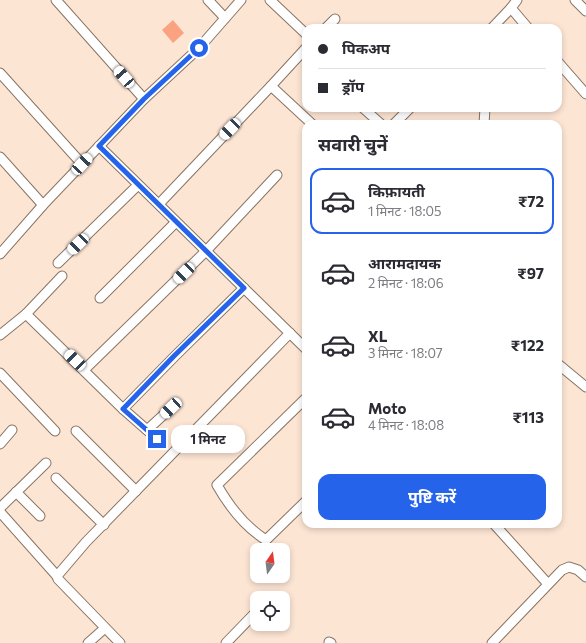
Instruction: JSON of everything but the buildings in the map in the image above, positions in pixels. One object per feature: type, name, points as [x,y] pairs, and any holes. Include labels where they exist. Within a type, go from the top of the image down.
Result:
[{"type":"street","points":[[56,0],[144,99]]},
{"type":"street","points":[[208,0],[225,18]]},
{"type":"street","points":[[0,254],[43,205],[144,99],[199,48],[241,0]]},
{"type":"street","points":[[270,0],[302,30]]},
{"type":"street","points":[[496,24],[517,0]]},
{"type":"street","points":[[576,0],[586,11]]},
{"type":"street","points":[[511,8],[525,24]]},
{"type":"street","points":[[330,24],[335,19]]},
{"type":"street","points":[[158,204],[302,55]]},
{"type":"street","points":[[562,67],[586,94]]},
{"type":"street","points":[[0,73],[82,164]]},
{"type":"street","points":[[271,86],[308,120]]},
{"type":"street","points":[[368,112],[376,120]]},
{"type":"street","points":[[398,120],[406,112]]},
{"type":"street","points":[[99,146],[302,345]]},
{"type":"street","points":[[0,157],[43,205]]},
{"type":"street","points":[[84,370],[206,251],[277,175]]},
{"type":"street","points":[[58,264],[138,185]]},
{"type":"street","points":[[100,298],[176,222]]},
{"type":"street","points":[[0,335],[26,314],[62,276]]},
{"type":"street","points":[[123,409],[174,356],[244,288]]},
{"type":"street","points":[[26,314],[123,409],[157,439]]},
{"type":"street","points":[[58,576],[136,491],[290,333]]},
{"type":"street","points":[[562,367],[586,387]]},
{"type":"street","points":[[0,373],[55,431]]},
{"type":"street","points":[[302,402],[218,485],[227,502],[255,533],[266,540],[302,505]]},
{"type":"street","points":[[148,430],[171,408]]},
{"type":"street","points":[[0,444],[12,430]]},
{"type":"street","points":[[76,431],[136,491]]},
{"type":"street","points":[[0,508],[46,463]]},
{"type":"street","points":[[56,478],[104,525]]},
{"type":"street","points":[[16,492],[40,516]]},
{"type":"street","points":[[0,512],[58,576],[58,579],[120,643]]},
{"type":"street","points":[[498,528],[548,584]]},
{"type":"street","points":[[492,643],[562,570],[569,567],[578,570],[586,577]]},
{"type":"street","points":[[226,643],[250,618]]},
{"type":"street","points":[[88,643],[105,628]]},
{"type":"route","points":[[157,439],[123,409],[174,356],[244,288],[99,146],[144,99],[199,48]]}]
